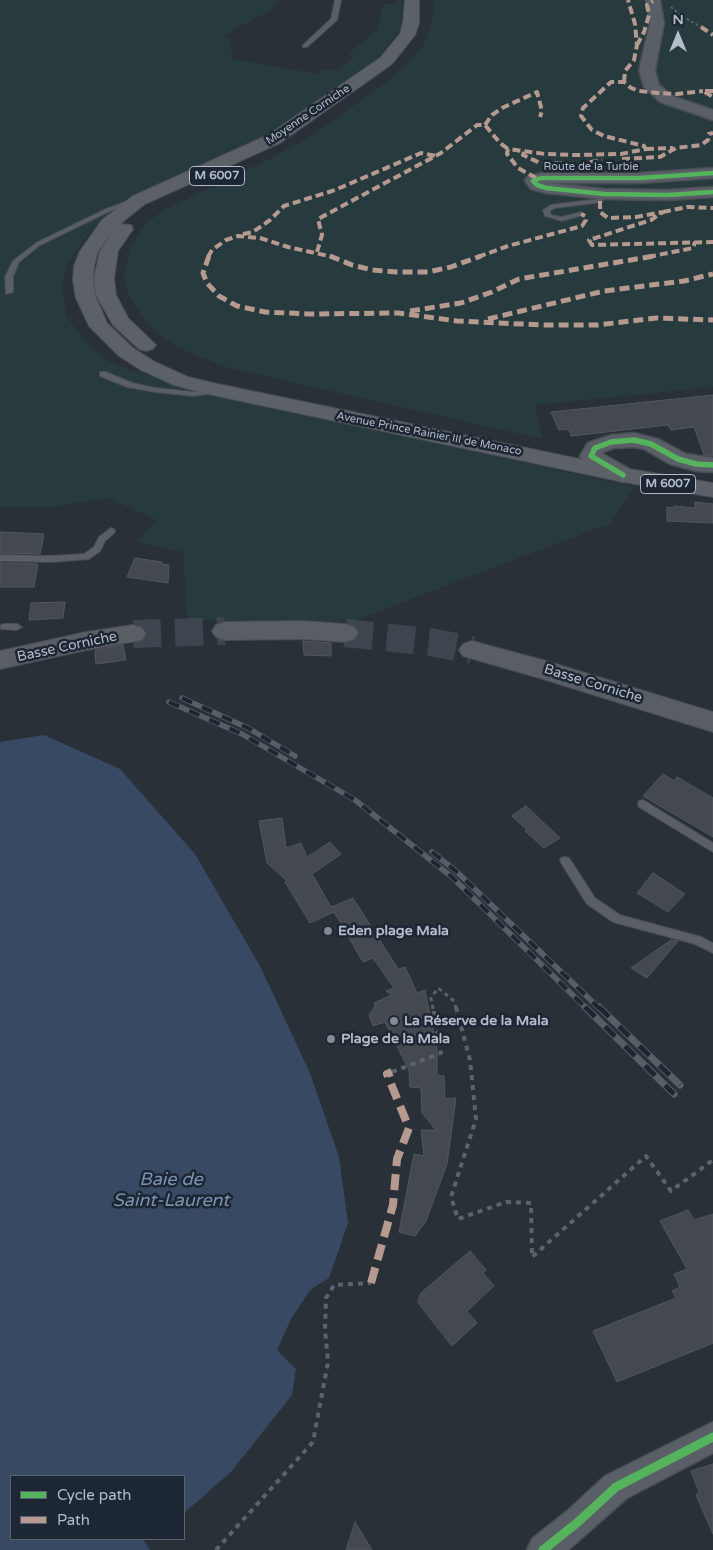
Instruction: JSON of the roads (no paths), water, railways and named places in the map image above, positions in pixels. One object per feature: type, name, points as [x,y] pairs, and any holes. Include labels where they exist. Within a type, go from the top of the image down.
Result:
[{"type":"main road","name":"Moyenne Corniche","points":[[148,366],[126,352],[112,340],[99,326],[91,312],[83,280],[84,266],[89,251],[97,239],[120,214],[139,200],[274,139],[386,61],[407,35],[422,1]]},
{"type":"main road","name":"Moyenne Corniche","points":[[180,363],[146,345],[120,321],[111,307],[106,295],[104,278],[109,251],[116,239],[126,226],[155,204],[288,143],[369,86],[403,58],[418,37],[424,23],[422,1]]},
{"type":"main road","name":"Avenue Prince Rainier III de Monaco","points":[[180,363],[226,377],[609,464],[713,490]]},
{"type":"main road","name":"Avenue Prince Rainier III de Monaco","points":[[148,366],[181,381],[218,391],[569,463],[609,464],[713,479]]},
{"type":"main road","points":[[225,631],[304,630],[346,633]]},
{"type":"main road","name":"Basse Corniche","points":[[0,660],[86,641],[134,634]]},
{"type":"main road","name":"Basse Corniche","points":[[472,650],[523,663],[713,722]]},
{"type":"street","points":[[653,0],[657,23],[649,58],[649,81],[658,93],[677,104],[713,115]]},
{"type":"street","name":"Route de la Turbie","points":[[713,173],[640,178],[536,178],[533,180],[537,185],[546,188],[604,194],[668,195],[713,192]]},
{"type":"street","points":[[661,449],[651,448],[637,452],[609,464],[595,448],[601,444],[623,440],[642,442],[661,449],[678,459],[696,464],[713,465]]},
{"type":"street","points":[[543,1550],[578,1522],[616,1487],[713,1438]]},
{"type":"lane","points":[[304,46],[334,20],[338,0]]},
{"type":"lane","points":[[581,214],[562,218],[548,216],[546,210],[553,206],[600,201],[604,194]]},
{"type":"lane","points":[[9,292],[9,277],[16,261],[38,244],[108,210],[139,200]]},
{"type":"lane","points":[[103,374],[130,385],[155,390],[193,394],[218,391]]},
{"type":"lane","points":[[0,558],[51,560],[86,558],[97,549],[102,539],[110,531]]},
{"type":"lane","points":[[1,626],[17,627]]},
{"type":"lane","points":[[643,804],[713,848]]},
{"type":"lane","points":[[565,861],[591,901],[617,919],[697,940],[713,948]]},
{"type":"water","name":"Baie de Saint-Laurent","points":[[44,735],[120,769],[195,854],[260,966],[310,1073],[339,1157],[348,1223],[329,1278],[310,1290],[291,1319],[277,1350],[296,1369],[292,1395],[231,1472],[185,1512],[185,1475],[10,1475],[10,1540],[144,1540],[150,1550],[0,1550],[0,742]]},
{"type":"tunnel","points":[[133,634],[225,631]]},
{"type":"tunnel","points":[[345,633],[430,642],[472,650]]},
{"type":"railway","points":[[182,698],[248,728],[295,756]]},
{"type":"railway","points":[[169,702],[242,734],[355,800],[452,877],[587,1009]]},
{"type":"railway","points":[[432,852],[457,872],[600,1009]]},
{"type":"railway","points":[[585,1007],[674,1094]]},
{"type":"railway","points":[[599,1007],[680,1085]]},
{"type":"place","name":"Eden plage Mala","points":[[328,931]]},
{"type":"place","name":"La Réserve de la Mala","points":[[394,1021]]},
{"type":"place","name":"Plage de la Mala","points":[[331,1039]]}]
